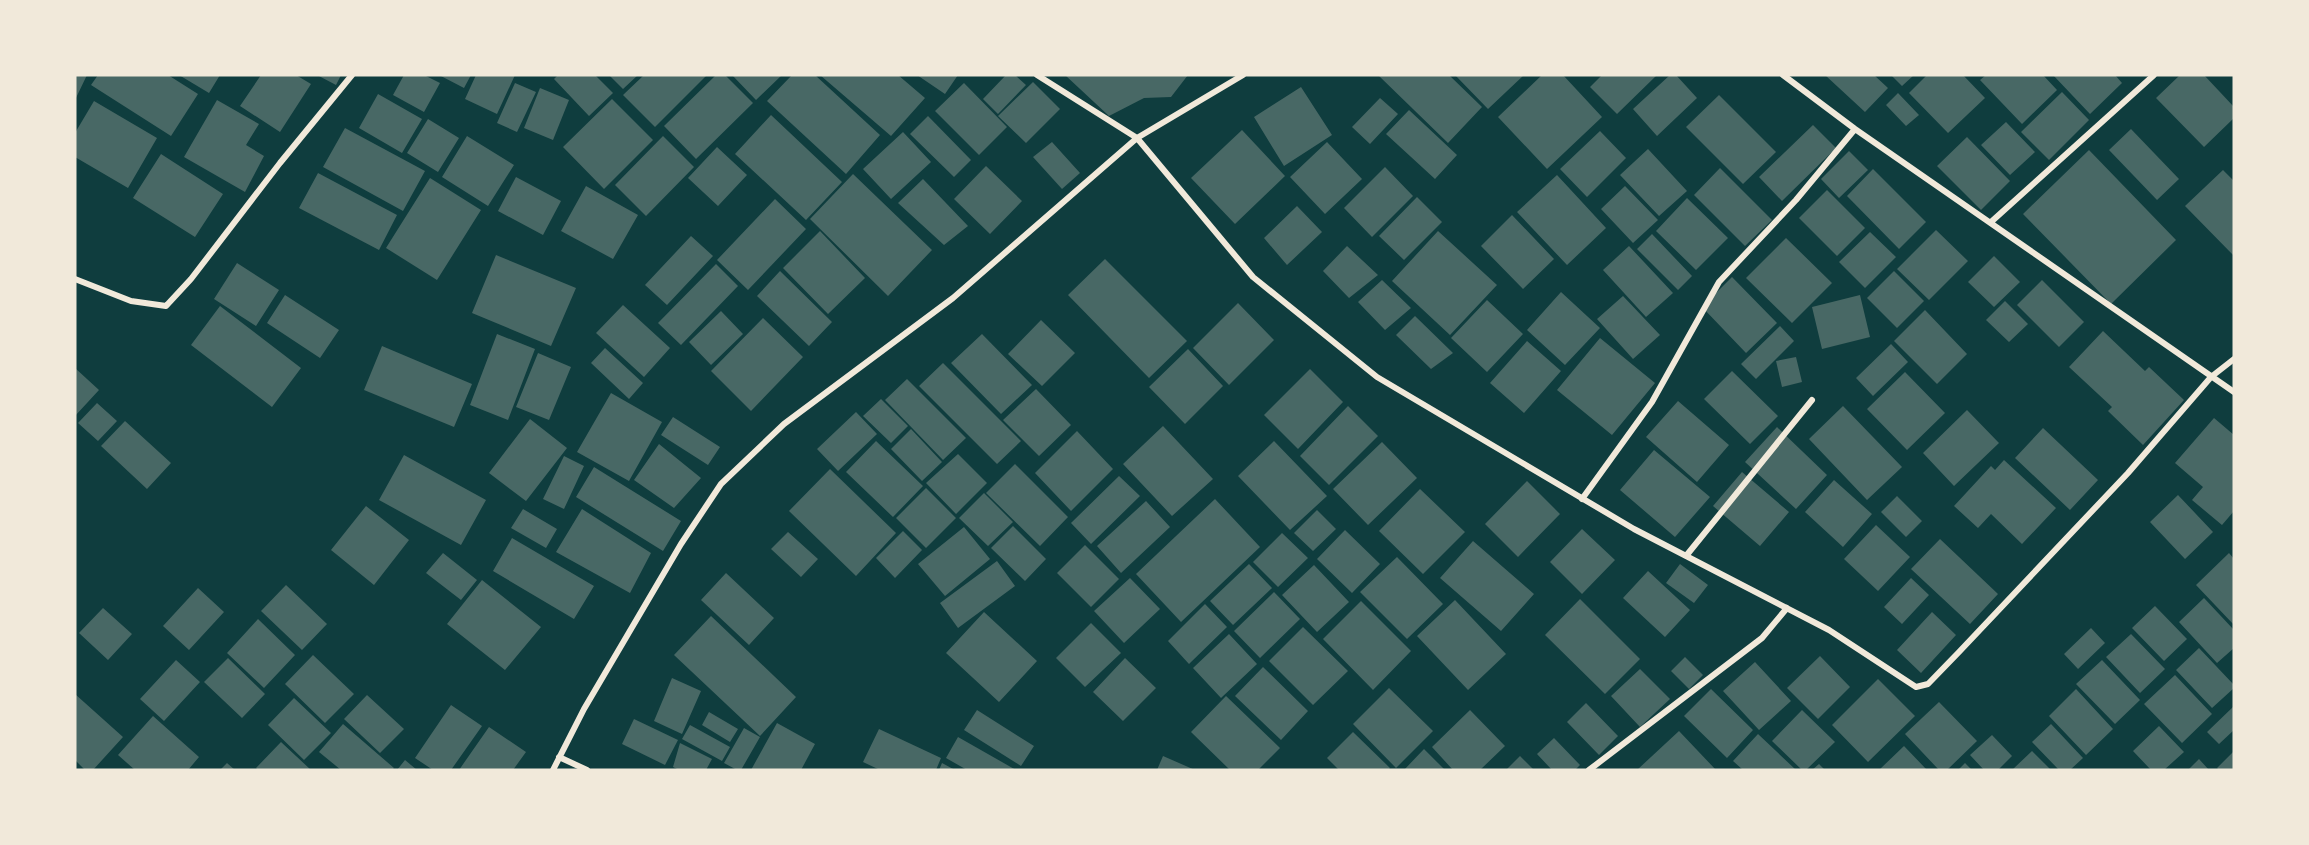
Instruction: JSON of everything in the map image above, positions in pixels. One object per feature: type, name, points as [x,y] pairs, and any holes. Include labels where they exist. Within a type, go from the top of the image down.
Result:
[{"type":"street","points":[[75,279],[131,301],[166,306],[192,279],[280,163],[352,75]]},
{"type":"street","points":[[1037,75],[1137,138],[1253,277],[1377,377],[1582,499],[1829,630],[1916,687],[1928,684],[2128,473],[2211,377],[2234,359]]},
{"type":"street","points":[[553,770],[584,709],[681,544],[721,484],[784,424],[953,298],[1137,138],[1243,75]]},
{"type":"street","points":[[1783,75],[1855,129],[2234,392]]},
{"type":"street","points":[[1991,222],[2154,75]]},
{"type":"street","points":[[1582,499],[1652,402],[1719,282],[1796,200],[1855,129]]},
{"type":"street","points":[[1686,556],[1812,400]]},
{"type":"street","points":[[1589,770],[1762,638],[1787,608]]},
{"type":"street","points":[[559,757],[587,770]]},
{"type":"building","points":[[75,75],[87,75],[75,100]]},
{"type":"building","points":[[98,75],[168,75],[198,94],[171,136],[91,85]]},
{"type":"building","points":[[179,75],[220,75],[209,93]]},
{"type":"building","points":[[261,75],[296,75],[311,84],[280,132],[240,106]]},
{"type":"building","points":[[317,75],[341,75],[336,85]]},
{"type":"building","points":[[404,75],[424,75],[440,83],[424,112],[393,95]]},
{"type":"building","points":[[439,75],[471,75],[464,88]]},
{"type":"building","points":[[476,75],[515,75],[497,114],[465,99]]},
{"type":"building","points":[[558,75],[595,75],[613,93],[589,116],[554,79]]},
{"type":"building","points":[[609,75],[638,75],[623,89]]},
{"type":"building","points":[[644,75],[707,75],[655,127],[623,95]]},
{"type":"building","points":[[716,75],[725,75],[753,103],[696,159],[664,126]]},
{"type":"building","points":[[732,75],[782,75],[756,100]]},
{"type":"building","points":[[792,75],[815,75],[880,135],[846,174],[767,101]]},
{"type":"building","points":[[820,75],[898,75],[925,98],[891,136]]},
{"type":"building","points":[[917,75],[958,75],[945,94]]},
{"type":"building","points":[[1006,75],[1015,75],[1026,85],[998,114],[983,99]]},
{"type":"building","points":[[1065,75],[1188,75],[1171,97],[1144,98],[1109,116]]},
{"type":"building","points":[[1378,75],[1449,75],[1482,107],[1448,143]]},
{"type":"building","points":[[1455,75],[1524,75],[1488,109]]},
{"type":"building","points":[[1542,75],[1563,75],[1602,117],[1547,169],[1498,117]]},
{"type":"building","points":[[1602,75],[1657,75],[1617,114],[1590,87]]},
{"type":"building","points":[[1670,75],[1676,75],[1697,98],[1657,136],[1633,109]]},
{"type":"building","points":[[1825,75],[1874,75],[1888,88],[1865,112]]},
{"type":"building","points":[[1891,75],[1914,75],[1902,86]]},
{"type":"building","points":[[1927,75],[1963,75],[1985,98],[1948,133],[1909,93]]},
{"type":"building","points":[[1986,75],[2043,75],[2057,90],[2022,124],[1980,80]]},
{"type":"building","points":[[2053,75],[2115,75],[2122,83],[2090,114]]},
{"type":"building","points":[[2180,75],[2204,75],[2234,107],[2234,118],[2204,147],[2156,98]]},
{"type":"building","points":[[1033,82],[1060,109],[1026,143],[998,116]]},
{"type":"building","points":[[515,83],[536,92],[517,132],[497,123]]},
{"type":"building","points":[[964,83],[1007,127],[979,155],[935,111]]},
{"type":"building","points":[[1301,87],[1332,135],[1284,166],[1254,117]]},
{"type":"building","points":[[540,88],[569,100],[553,140],[524,128]]},
{"type":"building","points":[[2062,92],[2089,120],[2049,160],[2021,132]]},
{"type":"building","points":[[1898,93],[1919,115],[1906,126],[1886,105]]},
{"type":"building","points":[[378,94],[422,119],[402,153],[359,128]]},
{"type":"building","points":[[1719,95],[1776,152],[1743,184],[1686,127]]},
{"type":"building","points":[[1380,98],[1398,114],[1370,144],[1352,127]]},
{"type":"building","points":[[612,99],[653,140],[604,189],[563,147]]},
{"type":"building","points":[[217,100],[259,124],[246,145],[264,156],[245,192],[184,157]]},
{"type":"building","points":[[94,101],[157,138],[128,188],[75,157],[75,133]]},
{"type":"building","points":[[1409,110],[1457,155],[1435,179],[1386,134]]},
{"type":"building","points":[[771,115],[842,182],[806,220],[735,154]]},
{"type":"building","points":[[928,116],[971,160],[954,177],[910,134]]},
{"type":"building","points":[[428,119],[459,138],[438,172],[407,153]]},
{"type":"building","points":[[2006,122],[2035,152],[2010,175],[1981,145]]},
{"type":"building","points":[[1813,125],[1836,148],[1782,201],[1759,177]]},
{"type":"building","points":[[345,128],[425,171],[403,211],[323,167]]},
{"type":"building","points":[[2131,129],[2179,179],[2157,200],[2109,150]]},
{"type":"building","points":[[1242,130],[1285,176],[1235,224],[1191,178]]},
{"type":"building","points":[[1600,131],[1626,158],[1587,197],[1560,169]]},
{"type":"building","points":[[903,132],[931,162],[891,199],[863,169]]},
{"type":"building","points":[[467,136],[514,165],[488,206],[442,177]]},
{"type":"building","points":[[663,136],[694,167],[646,216],[615,185]]},
{"type":"building","points":[[1967,137],[2010,181],[1981,210],[1937,166]]},
{"type":"building","points":[[1052,142],[1080,173],[1062,189],[1033,157]]},
{"type":"building","points":[[1327,142],[1362,179],[1325,214],[1290,177]]},
{"type":"building","points":[[717,147],[747,175],[718,206],[688,178]]},
{"type":"building","points":[[1648,149],[1687,191],[1659,216],[1620,175]]},
{"type":"building","points":[[2089,150],[2176,240],[2111,304],[2023,214]]},
{"type":"building","points":[[1849,151],[1868,170],[1839,198],[1821,179]]},
{"type":"building","points":[[161,154],[223,194],[195,237],[133,198]]},
{"type":"building","points":[[986,166],[1022,201],[990,234],[954,199]]},
{"type":"building","points":[[1385,167],[1413,196],[1372,237],[1344,208]]},
{"type":"building","points":[[1720,168],[1772,220],[1745,246],[1694,195]]},
{"type":"building","points":[[1873,169],[1926,222],[1899,249],[1847,196]]},
{"type":"building","points":[[2223,170],[2234,181],[2234,256],[2185,206]]},
{"type":"building","points":[[318,173],[397,215],[379,250],[299,208]]},
{"type":"building","points":[[853,174],[932,250],[888,296],[810,219]]},
{"type":"building","points":[[1557,175],[1606,228],[1567,265],[1517,212]]},
{"type":"building","points":[[516,177],[561,201],[543,235],[498,211]]},
{"type":"building","points":[[430,178],[481,210],[437,280],[386,248]]},
{"type":"building","points":[[923,179],[968,226],[944,245],[898,203]]},
{"type":"building","points":[[586,186],[638,215],[613,259],[561,231]]},
{"type":"building","points":[[1625,186],[1658,220],[1633,243],[1601,209]]},
{"type":"building","points":[[1827,190],[1865,228],[1837,256],[1799,218]]},
{"type":"building","points":[[1417,197],[1442,222],[1404,260],[1379,236]]},
{"type":"building","points":[[1687,198],[1728,238],[1696,270],[1656,231]]},
{"type":"building","points":[[775,199],[806,229],[748,290],[717,260]]},
{"type":"building","points":[[1297,206],[1322,232],[1287,265],[1264,238]]},
{"type":"building","points":[[1512,215],[1554,259],[1523,289],[1481,246]]},
{"type":"building","points":[[1936,230],[1968,261],[1929,300],[1897,269]]},
{"type":"building","points":[[820,231],[865,278],[828,314],[783,268]]},
{"type":"building","points":[[1438,231],[1497,285],[1450,335],[1392,281]]},
{"type":"building","points":[[1870,232],[1896,257],[1865,288],[1839,262]]},
{"type":"building","points":[[1652,234],[1692,276],[1678,290],[1637,249]]},
{"type":"building","points":[[691,236],[713,256],[667,305],[645,285]]},
{"type":"building","points":[[1786,238],[1832,283],[1792,323],[1746,278]]},
{"type":"building","points":[[1347,246],[1378,275],[1349,298],[1323,271]]},
{"type":"building","points":[[1629,246],[1673,293],[1646,317],[1603,270]]},
{"type":"building","points":[[496,255],[576,288],[551,346],[472,313]]},
{"type":"building","points":[[1994,256],[2020,282],[1994,307],[1968,282]]},
{"type":"building","points":[[1105,259],[1187,341],[1149,378],[1068,295]]},
{"type":"building","points":[[237,263],[279,290],[256,326],[214,299]]},
{"type":"building","points":[[716,264],[738,286],[681,345],[658,323]]},
{"type":"building","points":[[780,271],[832,322],[809,346],[757,296]]},
{"type":"building","points":[[1894,271],[1924,301],[1897,328],[1867,298]]},
{"type":"building","points":[[1732,277],[1777,323],[1746,353],[1702,307]]},
{"type":"building","points":[[1382,280],[1411,308],[1385,330],[1358,302]]},
{"type":"building","points":[[2042,280],[2084,322],[2059,347],[2017,305]]},
{"type":"building","points":[[1561,292],[1600,328],[1565,365],[1527,330]]},
{"type":"building","points":[[285,295],[339,330],[320,358],[267,323]]},
{"type":"building","points":[[1860,295],[1870,337],[1822,349],[1812,307]]},
{"type":"building","points":[[1623,296],[1660,335],[1633,359],[1597,319]]},
{"type":"building","points":[[1487,300],[1523,334],[1487,372],[1451,338]]},
{"type":"building","points":[[2005,301],[2028,324],[2009,342],[1986,320]]},
{"type":"building","points":[[1238,303],[1274,340],[1229,385],[1193,348]]},
{"type":"building","points":[[623,305],[670,348],[644,377],[596,333]]},
{"type":"building","points":[[220,306],[301,368],[272,407],[191,345]]},
{"type":"building","points":[[1925,310],[1967,354],[1937,384],[1894,341]]},
{"type":"building","points":[[721,311],[743,334],[711,365],[689,342]]},
{"type":"building","points":[[1415,316],[1453,353],[1431,369],[1396,335]]},
{"type":"building","points":[[763,318],[803,357],[751,411],[711,371]]},
{"type":"building","points":[[1041,320],[1075,353],[1042,386],[1008,354]]},
{"type":"building","points":[[1780,326],[1794,341],[1756,379],[1741,364]]},
{"type":"building","points":[[2103,331],[2145,371],[2149,367],[2184,400],[2143,445],[2108,411],[2112,407],[2069,367]]},
{"type":"building","points":[[497,334],[535,349],[508,420],[470,405]]},
{"type":"building","points":[[982,334],[1032,385],[1001,414],[951,363]]},
{"type":"building","points":[[1600,338],[1655,383],[1612,435],[1557,390]]},
{"type":"building","points":[[1527,341],[1561,371],[1524,413],[1490,383]]},
{"type":"building","points":[[1891,344],[1908,362],[1873,396],[1856,378]]},
{"type":"building","points":[[382,346],[472,384],[454,427],[364,390]]},
{"type":"building","points":[[605,348],[643,383],[629,399],[591,363]]},
{"type":"building","points":[[1188,349],[1223,386],[1185,424],[1149,387]]},
{"type":"building","points":[[538,353],[571,367],[549,420],[516,407]]},
{"type":"building","points":[[1796,357],[1802,382],[1782,387],[1776,361]]},
{"type":"building","points":[[943,363],[1021,441],[997,464],[919,386]]},
{"type":"building","points":[[75,368],[99,390],[75,416]]},
{"type":"building","points":[[1310,369],[1343,402],[1298,449],[1264,415]]},
{"type":"building","points":[[1732,371],[1778,416],[1750,444],[1704,399]]},
{"type":"building","points":[[1905,372],[1945,413],[1907,450],[1867,409]]},
{"type":"building","points":[[907,379],[966,438],[943,460],[885,400]]},
{"type":"building","points":[[1036,389],[1071,425],[1039,456],[1003,420]]},
{"type":"building","points":[[611,393],[662,422],[629,481],[577,452]]},
{"type":"building","points":[[881,399],[908,426],[891,443],[863,416]]},
{"type":"building","points":[[1678,401],[1729,445],[1697,482],[1646,437]]},
{"type":"building","points":[[97,403],[117,421],[98,441],[78,423]]},
{"type":"building","points":[[1348,406],[1378,436],[1329,485],[1300,456]]},
{"type":"building","points":[[1843,406],[1902,467],[1867,500],[1809,439]]},
{"type":"building","points":[[1967,410],[1999,443],[1954,486],[1923,453]]},
{"type":"building","points":[[856,412],[877,434],[838,471],[817,449]]},
{"type":"building","points":[[673,417],[720,447],[708,465],[661,435]]},
{"type":"building","points":[[2214,418],[2234,435],[2234,511],[2222,525],[2192,500],[2203,487],[2175,463]]},
{"type":"building","points":[[530,419],[567,448],[526,501],[489,473]]},
{"type":"building","points":[[125,421],[171,463],[147,489],[101,446]]},
{"type":"building","points":[[1163,426],[1213,479],[1172,516],[1123,464]]},
{"type":"building","points":[[1777,427],[1827,475],[1796,509],[1745,462]]},
{"type":"building","points":[[2043,428],[2098,480],[2070,510],[2015,458]]},
{"type":"building","points":[[911,429],[942,462],[922,481],[891,449]]},
{"type":"building","points":[[1077,431],[1113,469],[1071,511],[1035,473]]},
{"type":"building","points":[[876,441],[923,486],[893,517],[846,472]]},
{"type":"building","points":[[1274,441],[1327,496],[1290,530],[1238,476]]},
{"type":"building","points":[[1382,442],[1417,478],[1368,525],[1333,489]]},
{"type":"building","points":[[659,444],[701,478],[674,508],[634,480]]},
{"type":"building","points":[[1654,450],[1710,497],[1675,537],[1620,490]]},
{"type":"building","points":[[958,454],[987,483],[956,514],[926,483]]},
{"type":"building","points":[[404,455],[486,500],[461,545],[379,500]]},
{"type":"building","points":[[564,456],[584,466],[564,509],[543,499]]},
{"type":"building","points":[[2004,460],[2056,508],[2022,544],[1991,514],[1978,528],[1954,506],[1991,466],[1995,470]]},
{"type":"building","points":[[1015,464],[1068,517],[1040,546],[986,493]]},
{"type":"building","points":[[594,467],[681,521],[663,551],[576,497]]},
{"type":"building","points":[[830,469],[896,533],[856,576],[789,511]]},
{"type":"building","points":[[1742,472],[1789,512],[1760,546],[1713,506]]},
{"type":"building","points":[[1119,476],[1140,496],[1091,544],[1071,523]]},
{"type":"building","points":[[1834,480],[1872,514],[1843,547],[1805,512]]},
{"type":"building","points":[[1527,481],[1560,514],[1518,557],[1485,524]]},
{"type":"building","points":[[926,488],[956,518],[926,548],[896,518]]},
{"type":"building","points":[[1420,489],[1465,532],[1423,574],[1379,531]]},
{"type":"building","points":[[984,493],[1013,522],[988,546],[959,518]]},
{"type":"building","points":[[2178,495],[2213,532],[2185,559],[2150,522]]},
{"type":"building","points":[[1897,496],[1922,521],[1906,537],[1881,512]]},
{"type":"building","points":[[1215,499],[1260,547],[1181,622],[1136,574]]},
{"type":"building","points":[[1146,501],[1170,527],[1121,573],[1097,546]]},
{"type":"building","points":[[366,506],[409,540],[374,585],[331,550]]},
{"type":"building","points":[[523,509],[557,529],[546,548],[511,528]]},
{"type":"building","points":[[582,509],[651,553],[630,593],[556,552]]},
{"type":"building","points":[[1317,510],[1336,529],[1313,551],[1294,533]]},
{"type":"building","points":[[1876,525],[1910,557],[1878,591],[1844,559]]},
{"type":"building","points":[[1013,526],[1046,559],[1025,581],[991,548]]},
{"type":"building","points":[[964,527],[990,559],[945,596],[918,564]]},
{"type":"building","points":[[1582,529],[1615,560],[1582,594],[1550,562]]},
{"type":"building","points":[[1345,530],[1380,564],[1352,593],[1317,559]]},
{"type":"building","points":[[903,531],[922,550],[895,578],[876,558]]},
{"type":"building","points":[[788,532],[818,559],[801,577],[771,549]]},
{"type":"building","points":[[1282,533],[1308,558],[1278,587],[1253,562]]},
{"type":"building","points":[[512,538],[594,586],[574,619],[493,571]]},
{"type":"building","points":[[1940,539],[1998,594],[1970,624],[1911,569]]},
{"type":"building","points":[[1473,541],[1534,594],[1501,631],[1440,578]]},
{"type":"building","points":[[1085,545],[1119,579],[1091,607],[1057,573]]},
{"type":"building","points":[[443,553],[477,580],[461,600],[426,573]]},
{"type":"building","points":[[2229,553],[2234,559],[2234,625],[2196,585]]},
{"type":"building","points":[[1397,557],[1443,604],[1407,639],[1360,592]]},
{"type":"building","points":[[997,561],[1015,586],[958,628],[940,603]]},
{"type":"building","points":[[1249,564],[1272,588],[1233,625],[1210,601]]},
{"type":"building","points":[[1680,564],[1708,585],[1694,603],[1666,583]]},
{"type":"building","points":[[1314,565],[1349,602],[1317,632],[1282,595]]},
{"type":"building","points":[[1648,571],[1690,610],[1665,637],[1623,598]]},
{"type":"building","points":[[726,573],[774,618],[749,645],[701,600]]},
{"type":"building","points":[[1130,578],[1160,609],[1124,643],[1094,611]]},
{"type":"building","points":[[1911,578],[1929,595],[1902,624],[1884,607]]},
{"type":"building","points":[[482,580],[541,627],[505,670],[447,624]]},
{"type":"building","points":[[286,585],[327,624],[302,650],[261,611]]},
{"type":"building","points":[[198,588],[224,612],[189,650],[163,626]]},
{"type":"building","points":[[1274,592],[1300,619],[1260,658],[1234,631]]},
{"type":"building","points":[[2204,598],[2234,630],[2234,648],[2217,663],[2179,622]]},
{"type":"building","points":[[1580,599],[1640,659],[1605,694],[1545,635]]},
{"type":"building","points":[[1455,600],[1506,654],[1468,690],[1417,636]]},
{"type":"building","points":[[1361,601],[1411,651],[1373,690],[1323,639]]},
{"type":"building","points":[[1205,604],[1227,627],[1189,664],[1168,641]]},
{"type":"building","points":[[2155,606],[2187,639],[2164,661],[2132,628]]},
{"type":"building","points":[[103,608],[132,634],[108,660],[79,633]]},
{"type":"building","points":[[984,612],[1037,661],[999,702],[946,653]]},
{"type":"building","points":[[1932,612],[1956,635],[1921,673],[1897,650]]},
{"type":"building","points":[[711,616],[796,697],[760,736],[674,655]]},
{"type":"building","points":[[258,619],[295,655],[264,688],[227,653]]},
{"type":"building","points":[[1091,623],[1121,653],[1085,687],[1056,658]]},
{"type":"building","points":[[1303,627],[1348,671],[1313,705],[1269,661]]},
{"type":"building","points":[[2091,628],[2105,643],[2078,669],[2064,654]]},
{"type":"building","points":[[1229,634],[1257,664],[1221,698],[1193,668]]},
{"type":"building","points":[[2131,634],[2165,669],[2140,693],[2106,657]]},
{"type":"building","points":[[2199,648],[2234,685],[2234,688],[2212,708],[2176,670]]},
{"type":"building","points":[[313,655],[354,694],[325,723],[285,684]]},
{"type":"building","points":[[1820,656],[1850,687],[1818,719],[1787,688]]},
{"type":"building","points":[[1685,657],[1703,675],[1689,689],[1671,671]]},
{"type":"building","points":[[228,658],[265,694],[242,718],[204,682]]},
{"type":"building","points":[[1125,658],[1156,688],[1123,721],[1093,692]]},
{"type":"building","points":[[176,660],[200,682],[164,721],[140,699]]},
{"type":"building","points":[[2102,660],[2140,700],[2115,724],[2076,684]]},
{"type":"building","points":[[1755,662],[1791,701],[1759,730],[1723,691]]},
{"type":"building","points":[[1263,667],[1308,711],[1281,740],[1235,696]]},
{"type":"building","points":[[1640,669],[1670,699],[1640,727],[1611,696]]},
{"type":"building","points":[[2175,675],[2212,714],[2182,743],[2144,704]]},
{"type":"building","points":[[672,678],[701,691],[682,734],[654,721]]},
{"type":"building","points":[[1878,679],[1915,716],[1868,762],[1832,725]]},
{"type":"building","points":[[1389,688],[1433,731],[1396,768],[1353,724]]},
{"type":"building","points":[[1711,689],[1753,730],[1727,758],[1684,716]]},
{"type":"building","points":[[2076,689],[2113,729],[2086,755],[2049,716]]},
{"type":"building","points":[[75,694],[123,737],[93,770],[85,770],[75,760]]},
{"type":"building","points":[[367,695],[404,729],[380,753],[344,719]]},
{"type":"building","points":[[1226,696],[1280,748],[1258,770],[1230,770],[1191,732]]},
{"type":"building","points":[[294,698],[331,733],[304,760],[268,725]]},
{"type":"building","points":[[1939,702],[1977,741],[1947,770],[1939,770],[1905,734]]},
{"type":"building","points":[[1586,703],[1618,736],[1599,755],[1567,722]]},
{"type":"building","points":[[451,705],[482,726],[451,770],[433,770],[415,758]]},
{"type":"building","points":[[2234,706],[2234,730],[2219,744],[2207,732]]},
{"type":"building","points":[[977,710],[1034,746],[1021,766],[964,730]]},
{"type":"building","points":[[1470,710],[1505,746],[1480,770],[1453,770],[1432,747]]},
{"type":"building","points":[[1802,710],[1835,742],[1806,770],[1802,770],[1772,741]]},
{"type":"building","points":[[709,712],[738,729],[730,742],[702,725]]},
{"type":"building","points":[[153,716],[199,757],[188,770],[135,770],[118,755]]},
{"type":"building","points":[[634,719],[678,740],[665,765],[622,744]]},
{"type":"building","points":[[777,723],[815,744],[801,770],[751,770]]},
{"type":"building","points":[[343,724],[394,768],[392,770],[341,770],[319,752]]},
{"type":"building","points":[[2051,724],[2083,758],[2070,770],[2059,770],[2032,742]]},
{"type":"building","points":[[690,725],[730,747],[722,761],[682,739]]},
{"type":"building","points":[[2159,726],[2184,752],[2164,770],[2151,770],[2133,751]]},
{"type":"building","points":[[489,727],[526,752],[513,770],[459,770]]},
{"type":"building","points":[[744,728],[760,737],[741,770],[737,770],[724,763]]},
{"type":"building","points":[[879,729],[941,758],[936,770],[880,770],[863,762]]},
{"type":"building","points":[[1679,731],[1716,770],[1637,770]]},
{"type":"building","points":[[1353,732],[1390,768],[1388,770],[1339,770],[1327,758]]},
{"type":"building","points":[[1758,734],[1796,770],[1743,770],[1733,761]]},
{"type":"building","points":[[1992,735],[2012,756],[1998,770],[1984,770],[1970,755]]},
{"type":"building","points":[[958,737],[1016,770],[967,770],[946,758]]},
{"type":"building","points":[[1554,738],[1580,765],[1575,770],[1552,770],[1537,754]]},
{"type":"building","points":[[281,742],[311,770],[258,770],[256,768]]},
{"type":"building","points":[[680,743],[712,759],[706,770],[679,770],[673,767]]},
{"type":"building","points":[[1904,746],[1927,770],[1879,770]]},
{"type":"building","points":[[1424,749],[1445,770],[1404,770]]},
{"type":"building","points":[[2032,751],[2051,770],[2012,770]]},
{"type":"building","points":[[2234,751],[2234,770],[2219,770],[2217,768]]},
{"type":"building","points":[[1163,756],[1195,770],[1157,770]]},
{"type":"building","points":[[1520,756],[1534,770],[1506,770]]},
{"type":"building","points":[[2199,759],[2209,770],[2188,770]]},
{"type":"building","points":[[405,760],[417,770],[397,770]]},
{"type":"building","points":[[227,763],[235,770],[220,770]]},
{"type":"building","points":[[942,763],[955,770],[939,770]]},
{"type":"building","points":[[1965,763],[1972,770],[1958,770]]},
{"type":"building","points":[[1819,764],[1825,770],[1812,770]]}]
